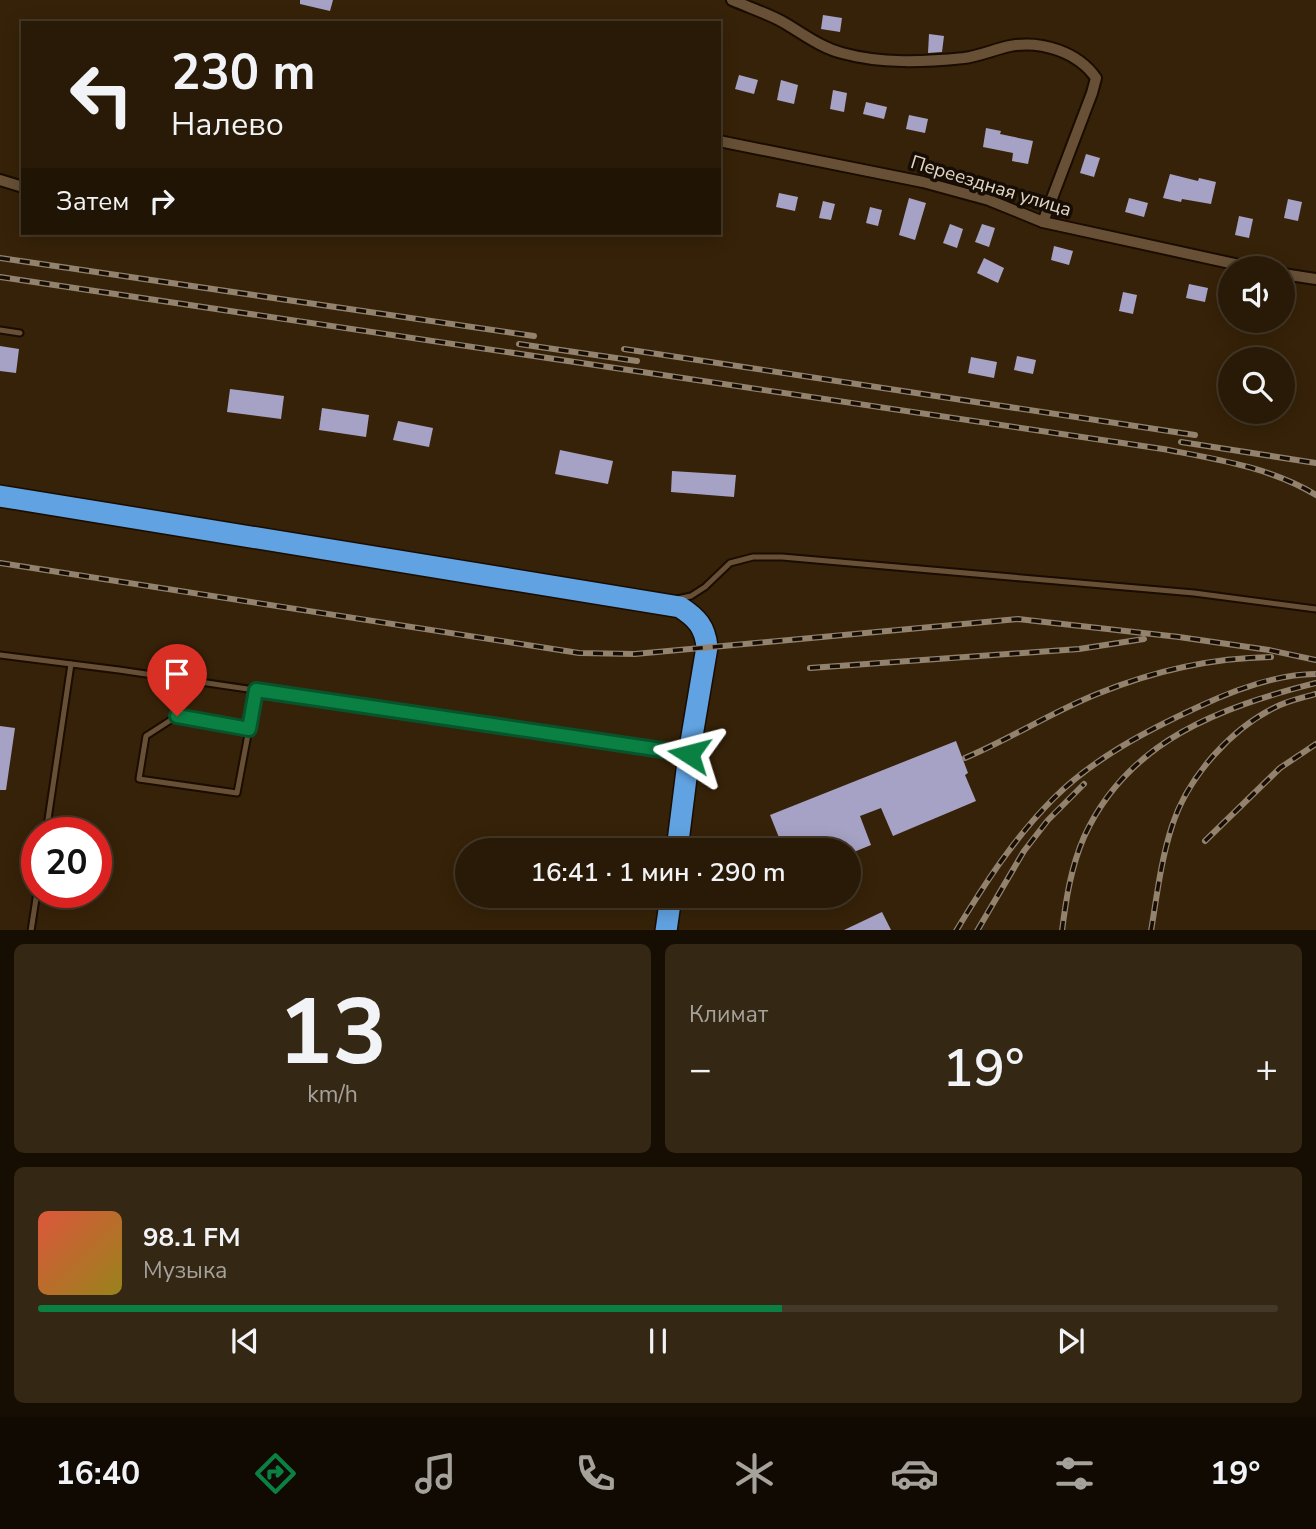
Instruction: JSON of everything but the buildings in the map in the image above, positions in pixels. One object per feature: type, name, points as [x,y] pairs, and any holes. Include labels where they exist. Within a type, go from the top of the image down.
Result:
[{"type":"highway","points":[[0,496],[680,607],[696,617],[704,632],[707,647],[678,838]]},
{"type":"highway","points":[[666,930],[669,908]]},
{"type":"street","points":[[732,0],[781,21],[808,39],[842,53],[913,62],[969,57],[1013,45],[1035,45],[1056,49],[1088,67],[1096,78],[1043,222]]},
{"type":"street","name":"Переездная улица","points":[[721,141],[923,182],[989,200],[1043,222],[1218,260]]},
{"type":"street","points":[[0,180],[21,186]]},
{"type":"street","points":[[1295,276],[1316,279]]},
{"type":"lane","points":[[0,330],[20,333]]},
{"type":"lane","points":[[664,603],[691,596],[705,587],[730,563],[754,557],[782,557],[1194,593],[1316,610]]},
{"type":"lane","points":[[0,655],[689,754]]},
{"type":"lane","points":[[48,817],[71,664]]},
{"type":"lane","points":[[249,729],[177,716],[146,736],[139,779],[237,793],[249,729],[256,690]]},
{"type":"lane","points":[[31,930],[34,908]]},
{"type":"railway","points":[[0,258],[534,336]]},
{"type":"railway","points":[[0,277],[1163,449],[1261,471],[1316,495]]},
{"type":"railway","points":[[519,344],[637,361]]},
{"type":"railway","points":[[624,349],[1195,435]]},
{"type":"railway","points":[[1181,442],[1316,463]]},
{"type":"railway","points":[[0,563],[579,653],[635,654],[1018,619],[1179,637],[1316,660]]},
{"type":"railway","points":[[810,668],[1079,649],[1144,639]]},
{"type":"railway","points":[[965,758],[1080,701],[1139,679],[1204,663],[1271,657]]},
{"type":"railway","points":[[957,930],[989,878],[1026,828],[1054,798],[1086,770],[1141,735],[1226,695],[1271,680],[1316,674]]},
{"type":"railway","points":[[1062,930],[1070,883],[1084,837],[1103,804],[1125,775],[1152,752],[1212,717],[1316,683]]},
{"type":"railway","points":[[1151,930],[1162,865],[1172,826],[1179,807],[1201,771],[1229,739],[1263,714],[1284,703],[1316,694]]},
{"type":"railway","points":[[1205,841],[1280,768],[1316,744]]},
{"type":"railway","points":[[978,930],[1024,851],[1048,820],[1084,784]]},
{"type":"route","points":[[177,716],[249,729],[256,690],[689,754]]}]
